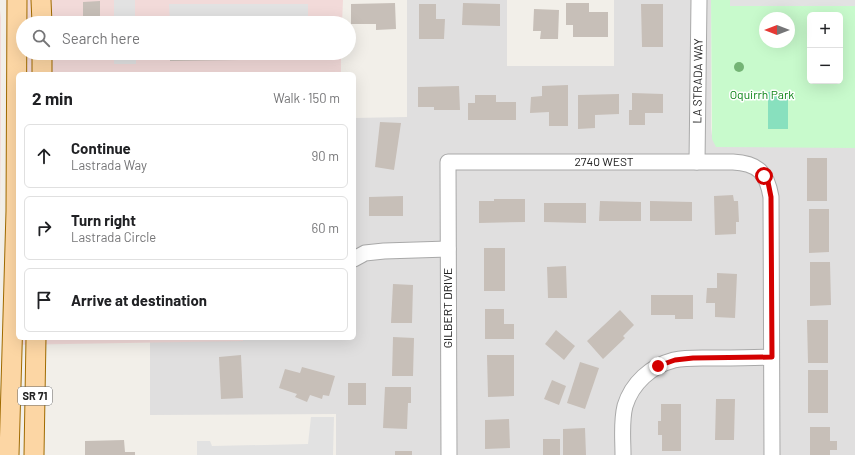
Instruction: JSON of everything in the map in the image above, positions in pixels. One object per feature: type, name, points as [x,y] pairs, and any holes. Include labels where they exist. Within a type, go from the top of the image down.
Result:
[{"type":"main road","name":"SR 71","points":[[17,0],[17,16]]},
{"type":"main road","points":[[41,0],[42,16]]},
{"type":"main road","name":"SR 71","points":[[17,60],[17,72]]},
{"type":"main road","points":[[42,60],[42,72]]},
{"type":"main road","name":"SR 71","points":[[9,455],[5,361],[16,211]]},
{"type":"main road","name":"SR 71","points":[[34,455],[36,340]]},
{"type":"main road","points":[[5,361],[21,368],[23,373],[22,455]]},
{"type":"street","name":"LA STRADA WAY","points":[[698,162],[699,0]]},
{"type":"street","name":"2740 WEST","points":[[448,162],[740,162],[754,166],[760,170],[768,182],[771,197],[772,357]]},
{"type":"street","name":"GILBERT DRIVE","points":[[448,162],[449,455]]},
{"type":"street","points":[[356,258],[365,253],[384,251],[448,249]]},
{"type":"street","points":[[623,455],[623,424],[625,406],[632,389],[644,376],[658,366],[675,360],[693,358],[772,357],[772,455]]},
{"type":"shaded area","points":[[6,0],[343,0],[342,16],[16,16],[16,60],[341,60],[341,72],[16,72],[16,340],[243,341],[9,345]]},
{"type":"shaded area","points":[[114,0],[135,0],[135,16],[114,16]]},
{"type":"shaded area","points":[[407,0],[507,0],[507,66],[614,66],[614,0],[711,0],[712,136],[855,148],[855,455],[336,455],[336,414],[150,415],[150,340],[356,340],[356,118],[407,117]]},
{"type":"shaded area","points":[[730,0],[855,0],[855,6],[730,6]]},
{"type":"shaded area","points":[[169,4],[308,4],[308,16],[170,16]]},
{"type":"shaded area","points":[[0,10],[1,132],[0,218]]},
{"type":"shaded area","points":[[114,60],[136,60],[136,64],[114,64]]},
{"type":"shaded area","points":[[311,417],[334,417],[333,455],[197,455],[197,441],[210,441],[212,446],[308,444]]},
{"type":"green space","name":"Oquirrh Park","points":[[711,0],[855,0],[855,148],[716,147],[712,139]]},
{"type":"green space","points":[[768,92],[788,92],[788,129],[768,129]]},
{"type":"building","points":[[100,1],[100,16],[83,16],[83,2]]},
{"type":"building","points":[[395,3],[396,29],[376,30],[376,24],[356,24],[356,16],[351,16],[351,4]]},
{"type":"building","points":[[463,3],[500,4],[500,26],[462,25]]},
{"type":"building","points":[[566,3],[589,3],[589,12],[608,12],[608,37],[573,37],[573,25],[566,25]]},
{"type":"building","points":[[419,4],[436,4],[436,19],[445,19],[444,39],[419,39]]},
{"type":"building","points":[[641,4],[663,4],[663,47],[642,47]]},
{"type":"building","points":[[534,9],[559,10],[558,39],[540,39],[541,31],[533,31]]},
{"type":"building","points":[[170,60],[239,60],[170,61]]},
{"type":"building","points":[[568,85],[568,126],[549,126],[549,112],[530,113],[531,97],[542,96],[542,86]]},
{"type":"building","points":[[459,86],[460,110],[434,110],[434,107],[418,107],[418,87]]},
{"type":"building","points":[[632,93],[663,94],[663,113],[645,113],[645,125],[629,125],[629,110],[632,110]]},
{"type":"building","points":[[619,94],[619,114],[595,115],[595,128],[578,129],[578,95]]},
{"type":"building","points":[[475,95],[496,95],[496,102],[516,102],[516,120],[468,120],[468,103],[475,103]]},
{"type":"building","points":[[380,122],[401,123],[394,170],[375,167]]},
{"type":"building","points":[[807,158],[827,158],[827,201],[807,201]]},
{"type":"building","points":[[733,195],[734,201],[738,201],[739,222],[736,222],[736,234],[715,235],[714,196]]},
{"type":"building","points":[[403,196],[403,216],[369,216],[369,197]]},
{"type":"building","points":[[494,199],[525,199],[525,222],[479,223],[479,201],[494,201]]},
{"type":"building","points":[[600,201],[641,202],[641,221],[599,221]]},
{"type":"building","points":[[650,201],[692,202],[692,221],[650,221]]},
{"type":"building","points":[[544,203],[586,203],[586,223],[544,222]]},
{"type":"building","points":[[809,209],[829,209],[829,252],[809,253]]},
{"type":"building","points":[[484,248],[505,248],[505,291],[484,291]]},
{"type":"building","points":[[810,262],[830,262],[831,305],[810,306]]},
{"type":"building","points":[[566,266],[567,298],[548,298],[547,267]]},
{"type":"building","points":[[717,273],[737,274],[735,318],[715,317],[715,303],[706,303],[707,288],[717,288]]},
{"type":"building","points":[[393,284],[413,285],[412,323],[391,323]]},
{"type":"building","points":[[651,295],[693,295],[693,319],[675,319],[675,315],[651,315]]},
{"type":"building","points":[[485,309],[504,309],[504,324],[514,324],[514,339],[485,339]]},
{"type":"building","points":[[620,310],[634,325],[623,336],[625,338],[603,359],[587,341]]},
{"type":"building","points":[[807,320],[828,320],[828,363],[808,363]]},
{"type":"building","points":[[556,330],[575,346],[564,360],[545,344]]},
{"type":"building","points":[[393,337],[414,338],[413,376],[392,376]]},
{"type":"building","points":[[241,355],[243,398],[221,399],[219,357]]},
{"type":"building","points":[[487,355],[514,355],[514,396],[488,397]]},
{"type":"building","points":[[580,362],[599,368],[585,409],[567,403]]},
{"type":"building","points":[[302,367],[335,376],[329,396],[323,395],[322,399],[310,395],[307,402],[295,397],[297,394],[279,388],[285,369],[300,373]]},
{"type":"building","points":[[808,370],[828,370],[828,413],[808,413]]},
{"type":"building","points":[[552,380],[566,386],[559,405],[544,399]]},
{"type":"building","points":[[348,383],[366,383],[366,405],[348,405]]},
{"type":"building","points":[[385,387],[411,387],[411,403],[408,403],[407,429],[383,428]]},
{"type":"building","points":[[716,399],[735,399],[734,440],[715,440]]},
{"type":"building","points":[[661,404],[681,404],[681,451],[662,451],[662,435],[658,435],[658,421],[661,421]]},
{"type":"building","points":[[509,419],[510,448],[485,449],[485,420]]},
{"type":"building","points":[[810,427],[830,427],[830,441],[837,441],[837,450],[830,450],[830,455],[810,455]]},
{"type":"building","points":[[585,428],[586,455],[563,455],[563,429]]},
{"type":"building","points":[[543,439],[560,439],[560,455],[543,455]]},
{"type":"building","points":[[124,440],[125,452],[135,452],[135,455],[85,455],[85,441]]},
{"type":"building","points":[[395,451],[412,451],[412,455],[395,455]]},
{"type":"route","points":[[658,366],[675,360],[693,358],[772,357],[771,197],[768,182],[764,176]]}]
